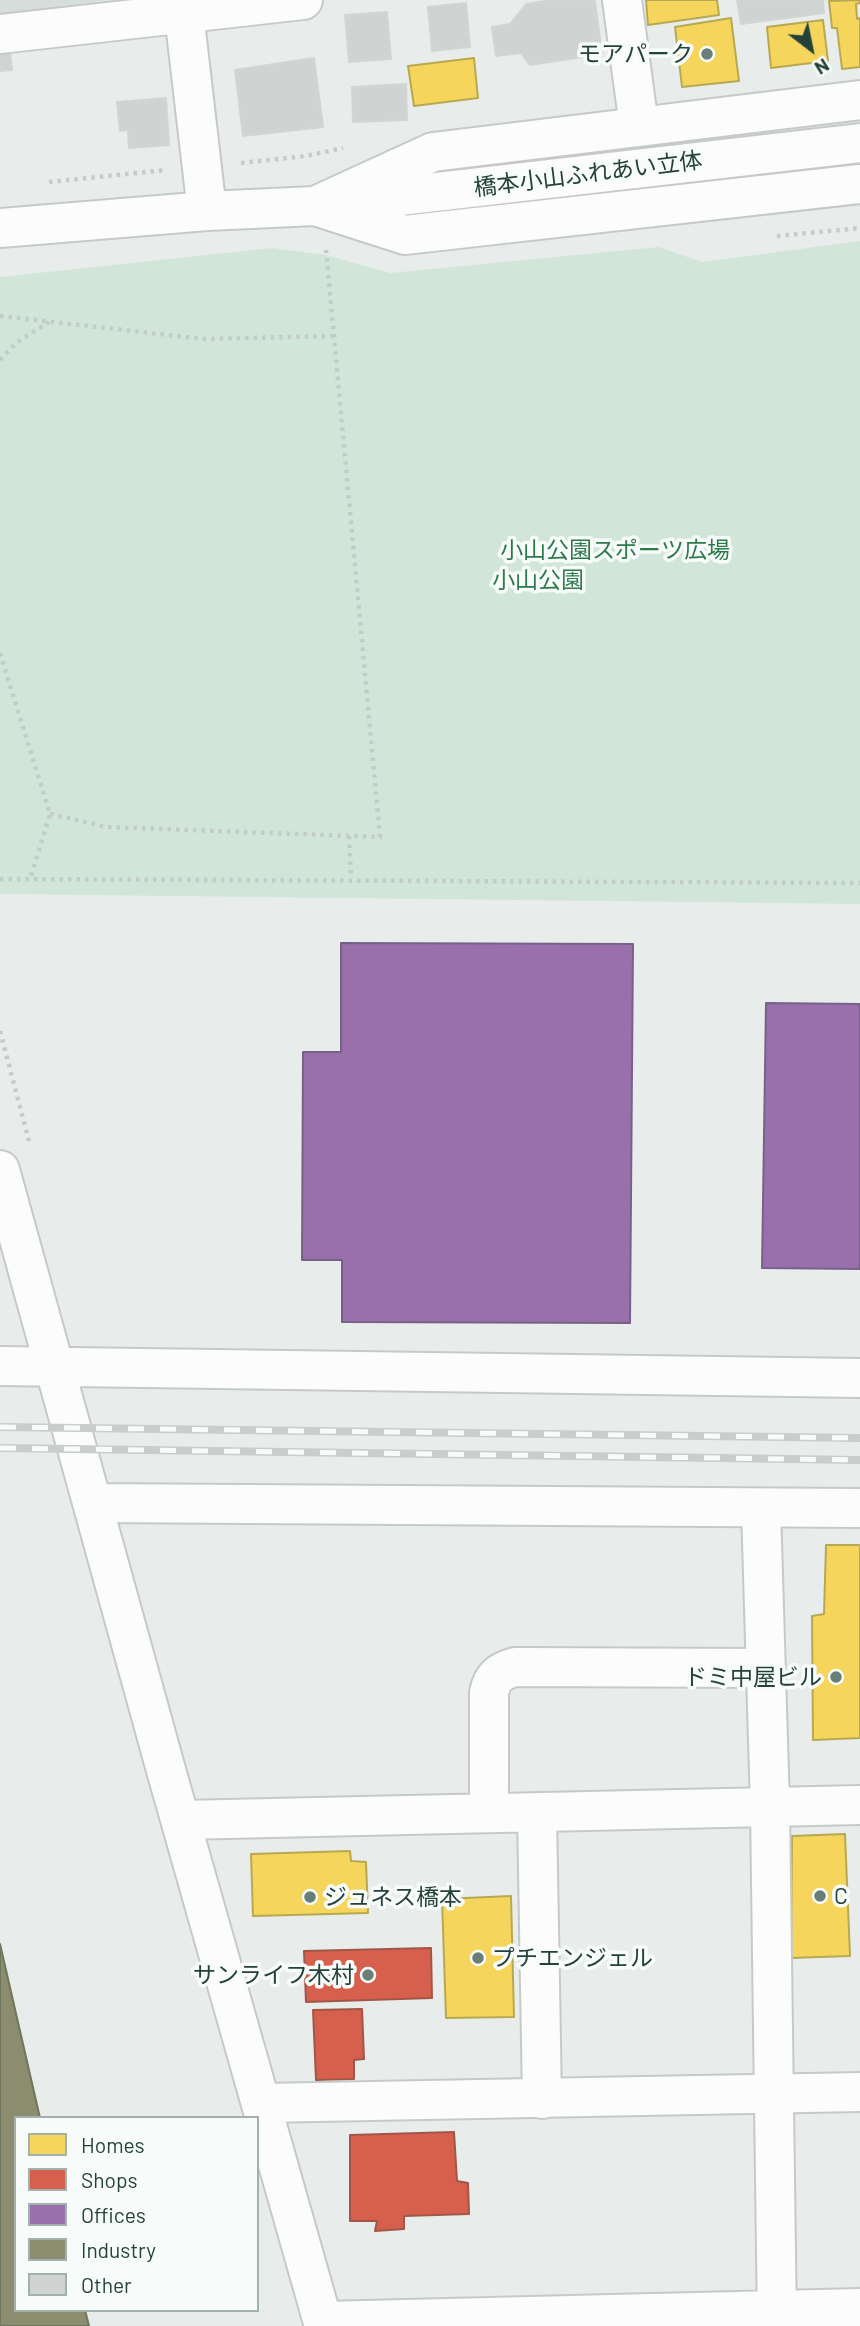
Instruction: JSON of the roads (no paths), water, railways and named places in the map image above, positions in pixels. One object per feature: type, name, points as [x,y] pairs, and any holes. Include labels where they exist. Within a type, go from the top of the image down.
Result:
[{"type":"street","points":[[0,34],[303,0]]},
{"type":"street","points":[[622,0],[639,126]]},
{"type":"street","points":[[184,14],[207,211]]},
{"type":"street","points":[[315,206],[433,152],[860,100]]},
{"type":"street","name":"橋本小山ふれあい立体","points":[[0,228],[207,211],[315,206],[860,143]]},
{"type":"street","points":[[315,206],[405,236],[860,184]]},
{"type":"street","points":[[0,1170],[323,2323],[777,2318],[860,2308]]},
{"type":"street","points":[[0,1366],[860,1378]]},
{"type":"street","points":[[93,1503],[860,1508]]},
{"type":"street","points":[[761,1508],[770,1807],[777,2318]]},
{"type":"street","points":[[489,1812],[489,1693],[491,1681],[502,1671],[515,1667],[764,1668]]},
{"type":"street","points":[[181,1820],[860,1805]]},
{"type":"street","points":[[537,1812],[542,2099]]},
{"type":"street","points":[[262,2103],[860,2092]]},
{"type":"railway","points":[[0,1427],[860,1438]]},
{"type":"railway","points":[[0,1448],[860,1460]]},
{"type":"place","name":"モアパーク","points":[[707,54]]},
{"type":"place","name":"ドミ中屋ビル","points":[[836,1677]]},
{"type":"place","name":"C","points":[[820,1896]]},
{"type":"place","name":"ジュネス橋本","points":[[310,1897]]},
{"type":"place","name":"プチエンジェル","points":[[478,1958]]},
{"type":"place","name":"サンライフ木村","points":[[368,1975]]},
{"type":"park label","name":"小山公園スポーツ広場","points":[[615,550]]},
{"type":"park label","name":"小山公園","points":[[538,580]]}]
